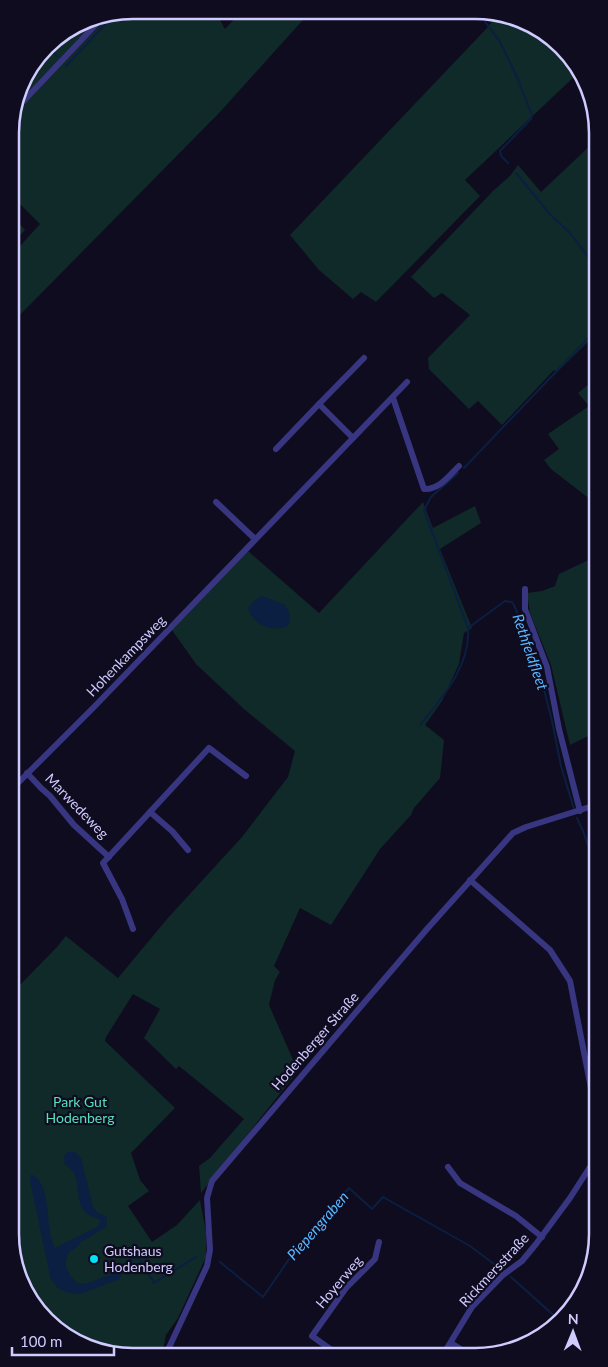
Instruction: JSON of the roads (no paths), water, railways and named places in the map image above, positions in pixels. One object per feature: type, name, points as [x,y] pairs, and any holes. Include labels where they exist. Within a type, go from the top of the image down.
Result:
[{"type":"street","points":[[23,102],[97,25]]},
{"type":"street","points":[[276,449],[364,358]]},
{"type":"street","name":"Hohenkampsweg","points":[[19,782],[95,706],[407,382]]},
{"type":"street","points":[[393,398],[424,489],[438,486],[459,466]]},
{"type":"street","points":[[319,404],[354,438]]},
{"type":"street","points":[[216,502],[255,539]]},
{"type":"street","points":[[525,589],[525,609],[547,668],[559,728],[580,811]]},
{"type":"street","name":"Marwedeweg","points":[[133,929],[122,899],[103,863],[209,748],[246,776]]},
{"type":"street","name":"Marwedeweg","points":[[27,773],[50,796],[74,825],[109,857]]},
{"type":"street","name":"Hodenberger Straße","points":[[169,1348],[207,1266],[210,1250],[207,1198],[212,1181],[470,880],[513,833],[526,827],[589,808]]},
{"type":"street","points":[[150,812],[172,831],[188,850]]},
{"type":"street","points":[[470,880],[550,950],[570,981],[589,1078]]},
{"type":"street","points":[[448,1167],[460,1183],[516,1216],[542,1237]]},
{"type":"street","name":"Rickmersstraße","points":[[448,1348],[472,1307],[504,1275],[522,1261],[542,1237],[589,1168]]},
{"type":"street","name":"Hoyerweg","points":[[329,1348],[312,1336],[346,1288],[375,1258],[379,1242]]},
{"type":"street","points":[[451,1343],[459,1348]]},
{"type":"water","points":[[262,596],[285,605],[290,614],[290,622],[286,627],[268,627],[254,619],[248,608],[255,600]]},
{"type":"water","points":[[68,1152],[75,1152],[81,1158],[93,1207],[97,1212],[107,1217],[106,1227],[81,1242],[69,1252],[66,1265],[71,1276],[77,1283],[91,1282],[117,1272],[131,1256],[135,1257],[119,1279],[83,1293],[74,1294],[58,1288],[51,1280],[30,1181],[30,1175],[33,1175],[43,1189],[55,1248],[97,1227],[101,1221],[86,1213],[82,1208],[76,1178],[74,1173],[65,1165],[64,1156]]},
{"type":"waterway","name":"Rethfeldfleet","points":[[484,20],[500,42],[532,115],[531,119],[500,151],[501,156],[508,163]]},
{"type":"waterway","points":[[66,66],[107,22]]},
{"type":"waterway","points":[[53,52],[57,56]]},
{"type":"waterway","name":"Rethfeldfleet","points":[[516,173],[549,213],[571,234],[589,258]]},
{"type":"waterway","name":"Rethfeldfleet","points":[[464,468],[589,337]]},
{"type":"waterway","name":"Rethfeldfleet","points":[[420,725],[446,692],[460,668],[468,642],[468,628],[424,510],[431,497],[458,473]]},
{"type":"waterway","name":"Rethfeldfleet","points":[[468,628],[505,601],[512,602],[514,605],[536,658],[561,766],[574,809]]},
{"type":"waterway","name":"Rethfeldfleet","points":[[577,818],[589,848]]},
{"type":"waterway","name":"Piepengraben","points":[[220,1262],[263,1297],[294,1252],[349,1188],[372,1209],[383,1197],[470,1246],[502,1270]]},
{"type":"waterway","name":"Piepengraben","points":[[135,1257],[141,1261],[154,1283],[196,1257]]},
{"type":"waterway","name":"Piepengraben","points":[[511,1277],[548,1310]]},
{"type":"place","name":"Gutshaus Hodenberg","points":[[94,1259]]},
{"type":"park label","name":"Park Gut Hodenberg","points":[[80,1110]]}]
